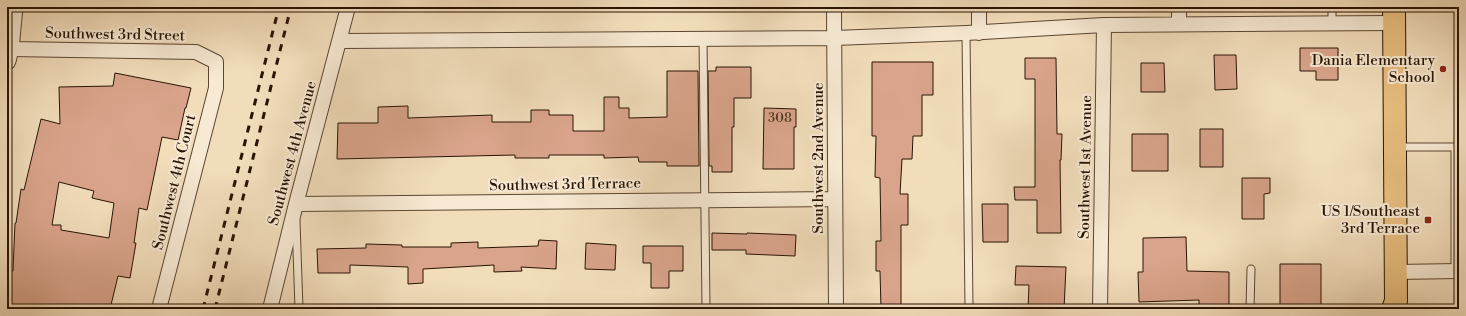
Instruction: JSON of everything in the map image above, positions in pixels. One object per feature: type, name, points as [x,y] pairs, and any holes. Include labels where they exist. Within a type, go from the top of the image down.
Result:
[{"type":"main road","points":[[1394,15],[1396,306]]},
{"type":"street","points":[[9,55],[14,7]]},
{"type":"street","name":"Southwest 4th Avenue","points":[[270,309],[348,7]]},
{"type":"street","name":"Southwest 2nd Avenue","points":[[834,7],[836,309]]},
{"type":"street","points":[[973,33],[979,7]]},
{"type":"street","points":[[1179,7],[1179,24]]},
{"type":"street","points":[[339,41],[834,38],[973,33],[1104,25],[1332,23],[1394,15]]},
{"type":"street","name":"Southwest 1st Avenue","points":[[1100,309],[1104,25]]},
{"type":"street","name":"Southwest 3rd Street","points":[[9,55],[196,52],[216,62]]},
{"type":"street","name":"Southwest 4th Court","points":[[159,309],[216,88],[216,62]]},
{"type":"street","name":"Southwest 3rd Terrace","points":[[296,204],[835,198]]},
{"type":"street","points":[[1396,272],[1457,271]]},
{"type":"lane","points":[[1332,7],[1332,23]]},
{"type":"lane","points":[[969,309],[973,33]]},
{"type":"lane","points":[[703,38],[706,309]]},
{"type":"lane","points":[[1395,147],[1455,147],[1457,271]]},
{"type":"lane","points":[[296,204],[299,309]]},
{"type":"lane","points":[[1250,309],[1251,269]]},
{"type":"building","points":[[1300,48],[1338,48],[1338,80],[1316,80],[1316,71],[1300,71]]},
{"type":"building","points":[[1214,55],[1236,55],[1237,89],[1215,90]]},
{"type":"building","points":[[1025,58],[1056,58],[1057,134],[1062,134],[1060,160],[1061,233],[1037,233],[1037,200],[1015,200],[1014,187],[1035,187],[1035,79],[1025,79]]},
{"type":"building","points":[[872,62],[933,62],[933,95],[922,95],[922,136],[913,136],[912,159],[902,159],[900,194],[908,194],[908,225],[901,225],[901,309],[881,309],[880,271],[876,271],[876,241],[881,241],[880,178],[875,177],[876,136],[872,136]]},
{"type":"building","points":[[1141,63],[1164,63],[1165,92],[1141,92]]},
{"type":"building","points":[[716,67],[751,67],[751,98],[734,98],[734,127],[732,127],[732,172],[712,172],[712,166],[709,166],[708,71],[716,71]]},
{"type":"building","points":[[667,71],[698,71],[699,166],[667,166],[667,162],[639,162],[638,157],[604,158],[604,155],[549,155],[549,158],[515,158],[515,155],[337,159],[338,123],[378,123],[378,107],[408,106],[408,118],[492,115],[492,122],[531,122],[531,110],[549,110],[549,115],[573,115],[573,131],[604,131],[604,97],[619,97],[619,108],[629,108],[629,118],[667,117]]},
{"type":"building","points":[[115,73],[191,88],[178,140],[162,137],[147,210],[139,208],[134,243],[136,243],[130,278],[118,276],[110,309],[7,309],[7,270],[13,271],[15,223],[21,189],[24,190],[41,119],[60,124],[59,87],[113,86]],"holes":[[[59,182],[94,191],[92,198],[114,203],[109,238],[61,230],[61,225],[52,225]]]},
{"type":"building","points":[[764,108],[796,109],[796,127],[794,127],[794,169],[763,169]]},
{"type":"building","points":[[1200,129],[1223,129],[1223,167],[1200,167]]},
{"type":"building","points":[[1132,134],[1168,134],[1168,171],[1132,171]]},
{"type":"building","points":[[1242,178],[1270,178],[1270,193],[1264,194],[1264,219],[1242,219]]},
{"type":"building","points":[[982,204],[1008,204],[1008,242],[983,242]]},
{"type":"building","points":[[712,233],[796,235],[795,256],[746,254],[746,250],[712,250]]},
{"type":"building","points":[[1186,237],[1187,271],[1229,272],[1229,309],[1199,309],[1199,300],[1139,302],[1138,272],[1143,272],[1143,238]]},
{"type":"building","points":[[539,240],[557,241],[556,269],[521,267],[522,271],[494,272],[494,265],[423,269],[423,283],[408,284],[408,267],[350,265],[350,273],[318,273],[317,249],[366,248],[366,244],[402,245],[402,247],[451,247],[451,243],[478,242],[478,248],[538,246]]},
{"type":"building","points":[[586,243],[616,245],[615,270],[585,269]]},
{"type":"building","points":[[643,246],[683,246],[683,271],[669,271],[669,288],[651,288],[651,263],[643,263]]},
{"type":"building","points":[[1280,264],[1321,264],[1321,309],[1280,309]]},
{"type":"building","points":[[1016,266],[1066,267],[1064,309],[1028,309],[1029,285],[1015,285]]},
{"type":"railway","points":[[203,309],[279,7]]},
{"type":"railway","points":[[215,309],[291,7]]},
{"type":"place","name":"Dania Elementary School","points":[[1443,69]]},
{"type":"place","name":"US 1/Southeast 3rd Terrace","points":[[1428,220]]}]
